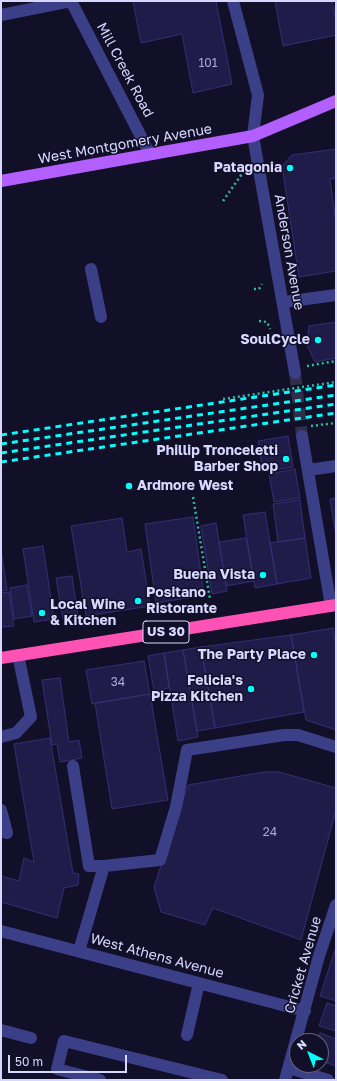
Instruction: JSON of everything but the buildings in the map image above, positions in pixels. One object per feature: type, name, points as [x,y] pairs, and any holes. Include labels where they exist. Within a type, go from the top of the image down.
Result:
[{"type":"highway","name":"US 30","points":[[1,658],[334,606]]},
{"type":"main road","name":"West Montgomery Avenue","points":[[1,181],[253,136],[336,101]]},
{"type":"street","points":[[1,15],[71,1]]},
{"type":"street","name":"Mill Creek Road","points":[[71,1],[150,154]]},
{"type":"street","name":"Anderson Avenue","points":[[233,1],[258,95],[253,136],[295,370]]},
{"type":"street","points":[[91,269],[101,317]]},
{"type":"street","points":[[284,302],[336,295]]},
{"type":"street","points":[[305,431],[308,470],[334,606]]},
{"type":"street","points":[[308,470],[336,466]]},
{"type":"street","points":[[1,737],[16,733],[31,717],[18,655]]},
{"type":"street","points":[[73,766],[89,866],[104,866],[160,860],[176,807],[187,750],[284,735],[298,735],[336,747]]},
{"type":"street","points":[[1,810],[7,833],[1,831]]},
{"type":"street","points":[[79,951],[104,866]]},
{"type":"street","name":"Cricket Avenue","points":[[299,1033],[319,956],[336,904]]},
{"type":"street","name":"West Athens Avenue","points":[[1,931],[305,1011]]},
{"type":"street","points":[[187,1035],[199,983]]},
{"type":"street","points":[[1,1030],[31,1038]]},
{"type":"street","points":[[100,1080],[57,1068],[64,1041],[184,1076],[222,1080]]},
{"type":"street","name":"Cricket Avenue","points":[[285,1080],[289,1068]]},
{"type":"street","points":[[305,1073],[328,1080]]},
{"type":"path","points":[[223,201],[244,171]]},
{"type":"path","points":[[254,290],[258,289],[262,284]]},
{"type":"path","points":[[259,321],[267,322],[270,329]]},
{"type":"path","points":[[295,370],[336,361]]},
{"type":"path","points":[[223,399],[336,382]]},
{"type":"path","points":[[305,431],[336,423]]},
{"type":"path","points":[[194,497],[210,599]]},
{"type":"tunnel","points":[[295,373],[302,436]]},
{"type":"railway","points":[[1,435],[336,385]]},
{"type":"railway","points":[[1,444],[336,395]]},
{"type":"railway","points":[[1,453],[336,404]]},
{"type":"railway","points":[[1,462],[336,413]]},
{"type":"place","name":"Patagonia","points":[[290,168]]},
{"type":"place","name":"SoulCycle","points":[[318,340]]},
{"type":"place","name":"Phillip Tronceletti Barber Shop","points":[[286,459]]},
{"type":"place","name":"Ardmore West","points":[[129,486]]},
{"type":"place","name":"Buena Vista","points":[[263,575]]},
{"type":"place","name":"Positano Ristorante","points":[[138,601]]},
{"type":"place","name":"Local Wine & Kitchen","points":[[42,613]]},
{"type":"place","name":"The Party Place","points":[[314,655]]},
{"type":"place","name":"Felicia's Pizza Kitchen","points":[[251,689]]}]
